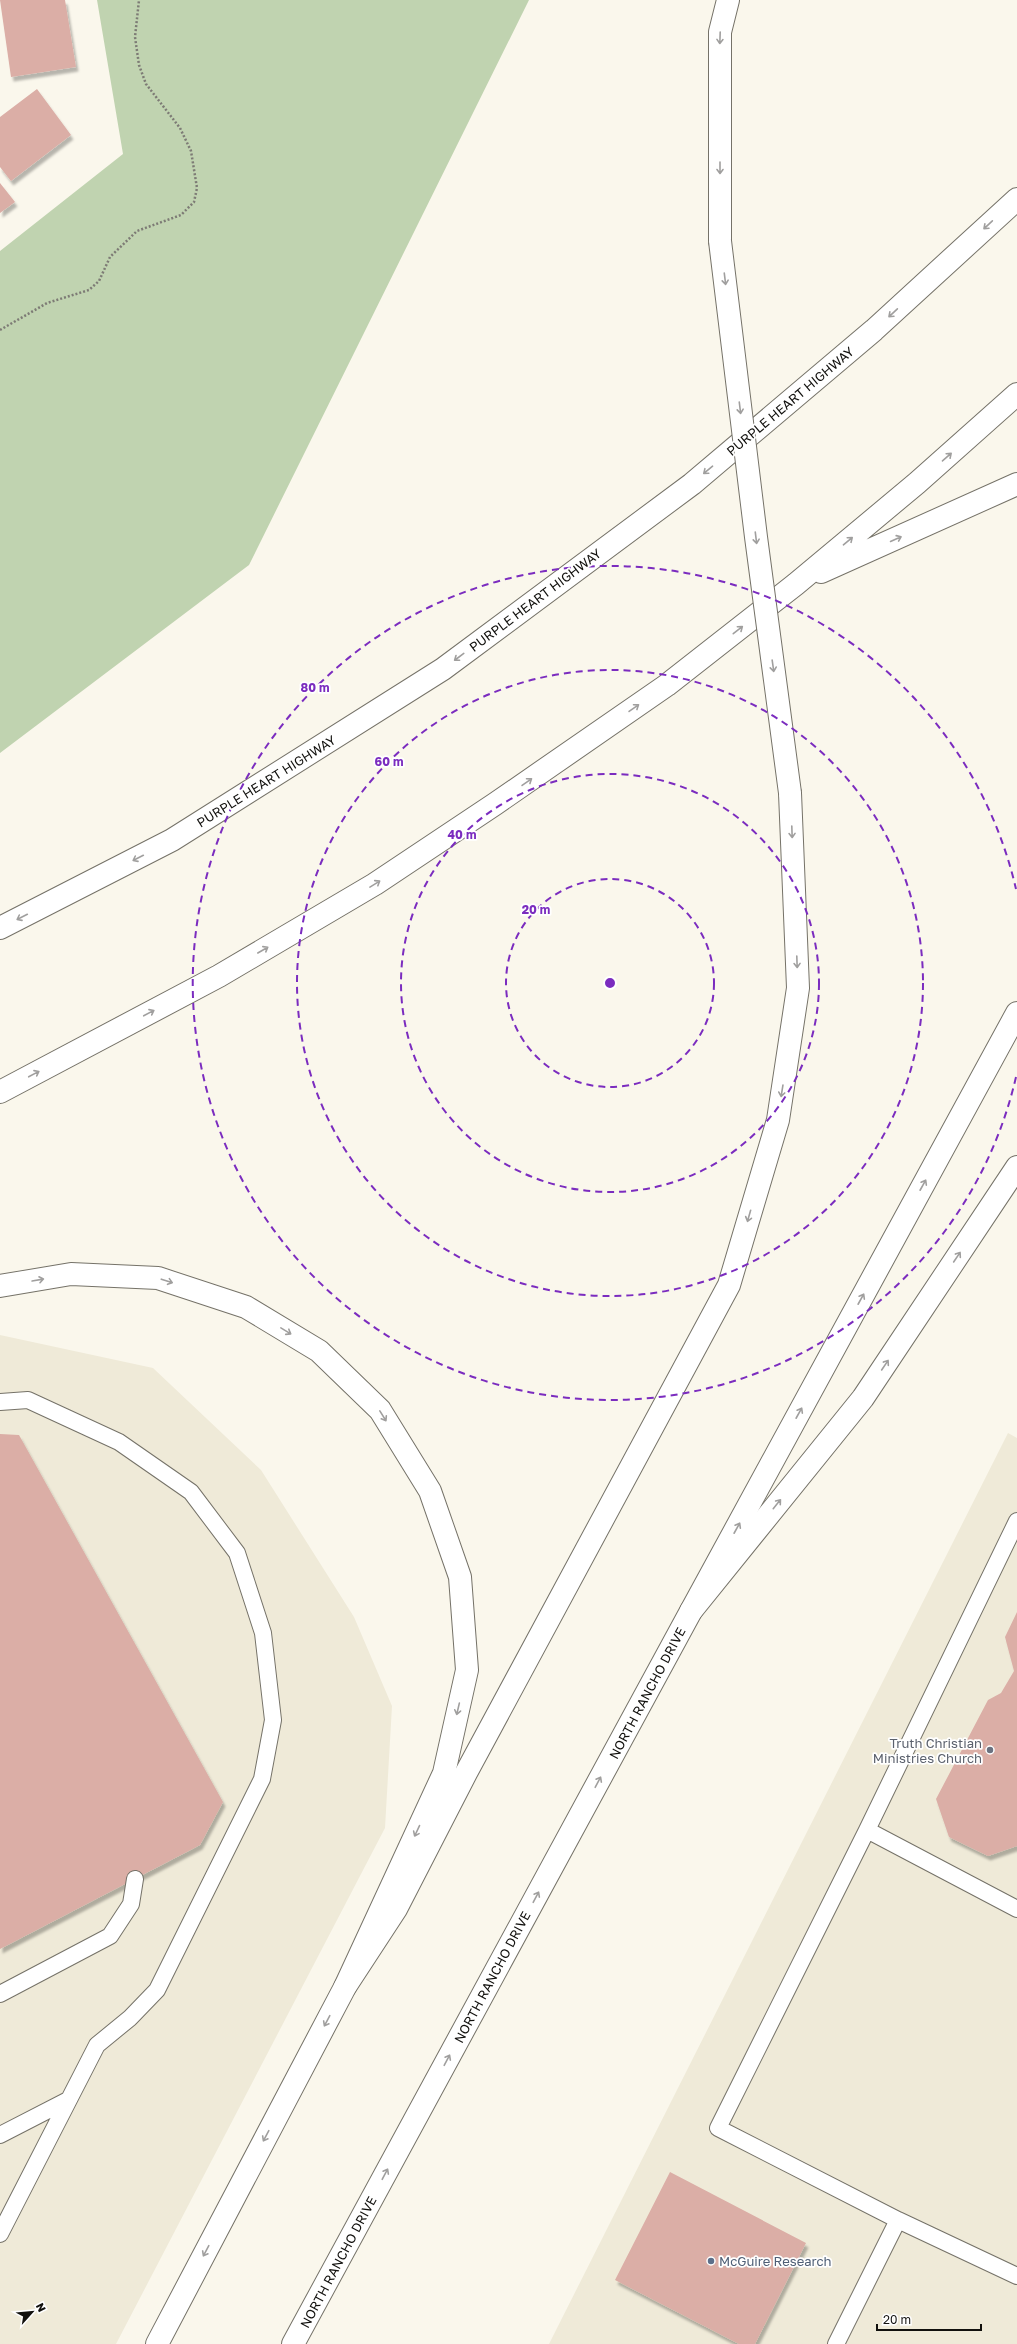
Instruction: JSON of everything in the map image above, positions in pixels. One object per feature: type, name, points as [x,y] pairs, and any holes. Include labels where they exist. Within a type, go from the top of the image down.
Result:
[{"type":"main road","points":[[345,1987],[396,1909],[466,1773],[729,1285],[778,1120],[798,988],[790,793],[755,529],[720,241],[720,32],[728,0]]},
{"type":"main road","name":"PURPLE HEART HIGHWAY","points":[[0,928],[172,840],[443,669],[692,484],[874,330],[1017,199]]},
{"type":"main road","points":[[0,1092],[219,976],[375,884],[667,685],[796,584],[917,483],[1017,394]]},
{"type":"main road","points":[[796,584],[1017,484]]},
{"type":"main road","points":[[691,1611],[1017,1014]]},
{"type":"main road","points":[[691,1611],[863,1398],[1017,1167]]},
{"type":"main road","points":[[0,1286],[71,1274],[158,1278],[246,1307],[319,1351],[380,1410],[430,1491],[460,1577],[467,1670],[444,1772],[345,1987],[157,2344]]},
{"type":"main road","name":"NORTH RANCHO DRIVE","points":[[293,2344],[691,1611]]},
{"type":"lane","points":[[0,1402],[28,1400],[118,1442],[192,1492],[237,1554],[263,1633],[273,1720],[262,1779],[157,1990],[130,2018],[96,2045],[0,2234]]},
{"type":"lane","points":[[1017,1521],[867,1830],[718,2128],[898,2220],[1017,2276]]},
{"type":"lane","points":[[867,1830],[1017,1909]]},
{"type":"lane","points":[[0,1994],[110,1936],[131,1904],[135,1879]]},
{"type":"lane","points":[[0,2135],[68,2100]]},
{"type":"lane","points":[[836,2344],[898,2220]]},
{"type":"path","points":[[0,330],[47,303],[89,290],[99,281],[110,257],[137,231],[181,215],[194,202],[197,188],[191,151],[180,128],[146,84],[139,65],[135,37],[139,0]]},
{"type":"shaded area","points":[[0,1335],[153,1368],[261,1470],[354,1617],[392,1706],[385,1828],[116,2344],[0,2344]]},
{"type":"shaded area","points":[[1008,1433],[1017,1438],[1017,2344],[549,2344]]},
{"type":"green space","points":[[97,0],[529,0],[249,565],[0,753],[0,251],[123,154]]},
{"type":"building","points":[[0,0],[65,0],[76,67],[11,77]]},
{"type":"building","points":[[37,89],[71,135],[11,181],[0,167],[0,117]]},
{"type":"building","points":[[0,183],[15,202],[0,213]]},
{"type":"building","points":[[0,1434],[19,1435],[223,1802],[200,1845],[0,1949]]},
{"type":"building","name":"Truth Christian Ministries Church","points":[[1017,1612],[1017,1846],[988,1856],[949,1837],[936,1799],[988,1700],[1001,1693],[1014,1671],[1005,1637]]},
{"type":"building","name":"McGuire Research","points":[[670,2172],[806,2243],[755,2344],[739,2344],[615,2280]]},
{"type":"place","name":"Truth Christian Ministries Church","points":[[990,1750]]},
{"type":"place","name":"McGuire Research","points":[[711,2261]]}]
